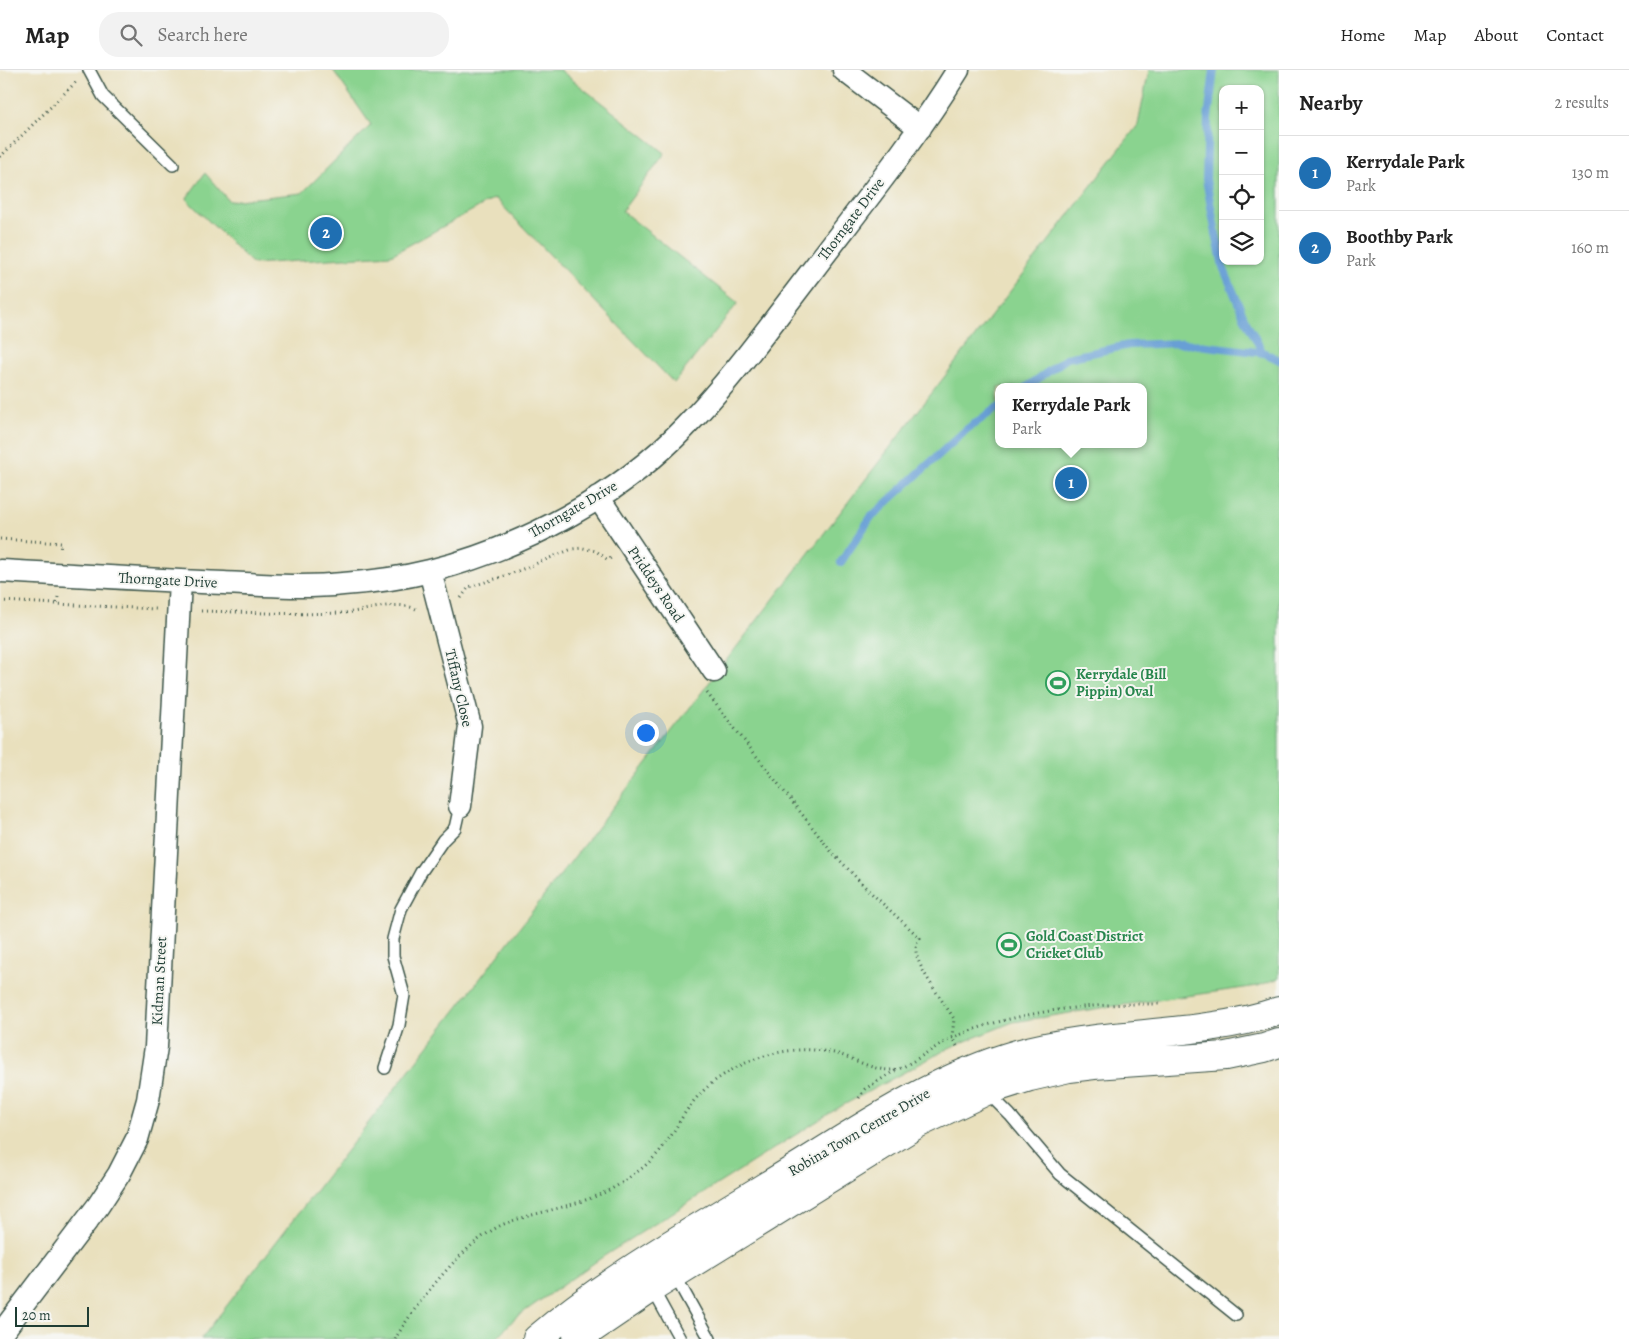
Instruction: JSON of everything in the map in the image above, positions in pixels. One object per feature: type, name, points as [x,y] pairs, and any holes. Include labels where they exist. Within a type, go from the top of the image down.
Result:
[{"type":"street","points":[[844,70],[920,128]]},
{"type":"street","name":"Thorngate Drive","points":[[0,571],[180,582],[294,586],[341,584],[430,571],[513,543],[555,523],[625,479],[683,429],[716,394],[920,128],[958,70]]},
{"type":"street","name":"Priddeys Road","points":[[598,497],[714,671]]},
{"type":"street","name":"Tiffany Close","points":[[430,571],[470,726],[460,806]]},
{"type":"street","name":"Kidman Street","points":[[0,1335],[98,1206],[119,1174],[138,1139],[148,1100],[156,1047],[180,582]]},
{"type":"street","name":"Robina Town Centre Drive","points":[[980,1080],[1016,1054],[1058,1044],[1224,1024],[1257,1018],[1279,1011]]},
{"type":"street","name":"Robina Town Centre Drive","points":[[577,1339],[645,1277],[909,1099],[980,1080],[1030,1078],[1069,1068],[1094,1065],[1226,1056],[1279,1043]]},
{"type":"street","name":"Robina Town Centre Drive","points":[[537,1339],[594,1294],[645,1277]]},
{"type":"lane","points":[[85,73],[102,96],[173,165]]},
{"type":"lane","points":[[385,1068],[399,1025],[404,995],[393,956],[393,939],[401,909],[421,872],[443,840],[455,828],[460,806]]},
{"type":"lane","points":[[980,1080],[1060,1174],[1236,1315]]},
{"type":"lane","points":[[668,1262],[710,1339]]},
{"type":"lane","points":[[645,1277],[680,1339]]},
{"type":"path","points":[[0,157],[85,73]]},
{"type":"path","points":[[0,601],[57,604]]},
{"type":"path","points":[[395,1339],[440,1277],[483,1237],[507,1223],[588,1200],[607,1192],[629,1179],[648,1164],[668,1141],[690,1104],[705,1088],[725,1074],[775,1052],[800,1049],[820,1050],[885,1070],[898,1069],[952,1038],[954,1019],[924,974],[917,959],[916,950],[920,938],[869,891],[830,850],[702,688],[714,671]]},
{"type":"green space","points":[[333,70],[560,70],[665,153],[622,211],[738,303],[674,383],[495,198],[391,255],[253,264],[186,199],[205,173],[229,201],[302,193],[371,125]]},
{"type":"green space","points":[[1149,70],[1279,70],[1279,978],[1258,986],[1013,1022],[951,1047],[838,1108],[604,1256],[515,1318],[496,1339],[201,1339],[1138,125]]},
{"type":"waterway","points":[[1214,70],[1208,118],[1206,179],[1223,267],[1244,317],[1263,353]]},
{"type":"waterway","points":[[1033,383],[1067,358],[1129,345],[1182,343],[1265,353],[1279,360]]},
{"type":"waterway","points":[[841,562],[871,517],[967,429],[995,409]]},
{"type":"place","name":"Boothby Park","points":[[326,233]]},
{"type":"place","name":"Kerrydale Park","points":[[1071,483]]},
{"type":"place","name":"Kerrydale (Bill Pippin) Oval","points":[[1058,683]]},
{"type":"place","name":"Gold Coast District Cricket Club","points":[[1009,945]]}]
